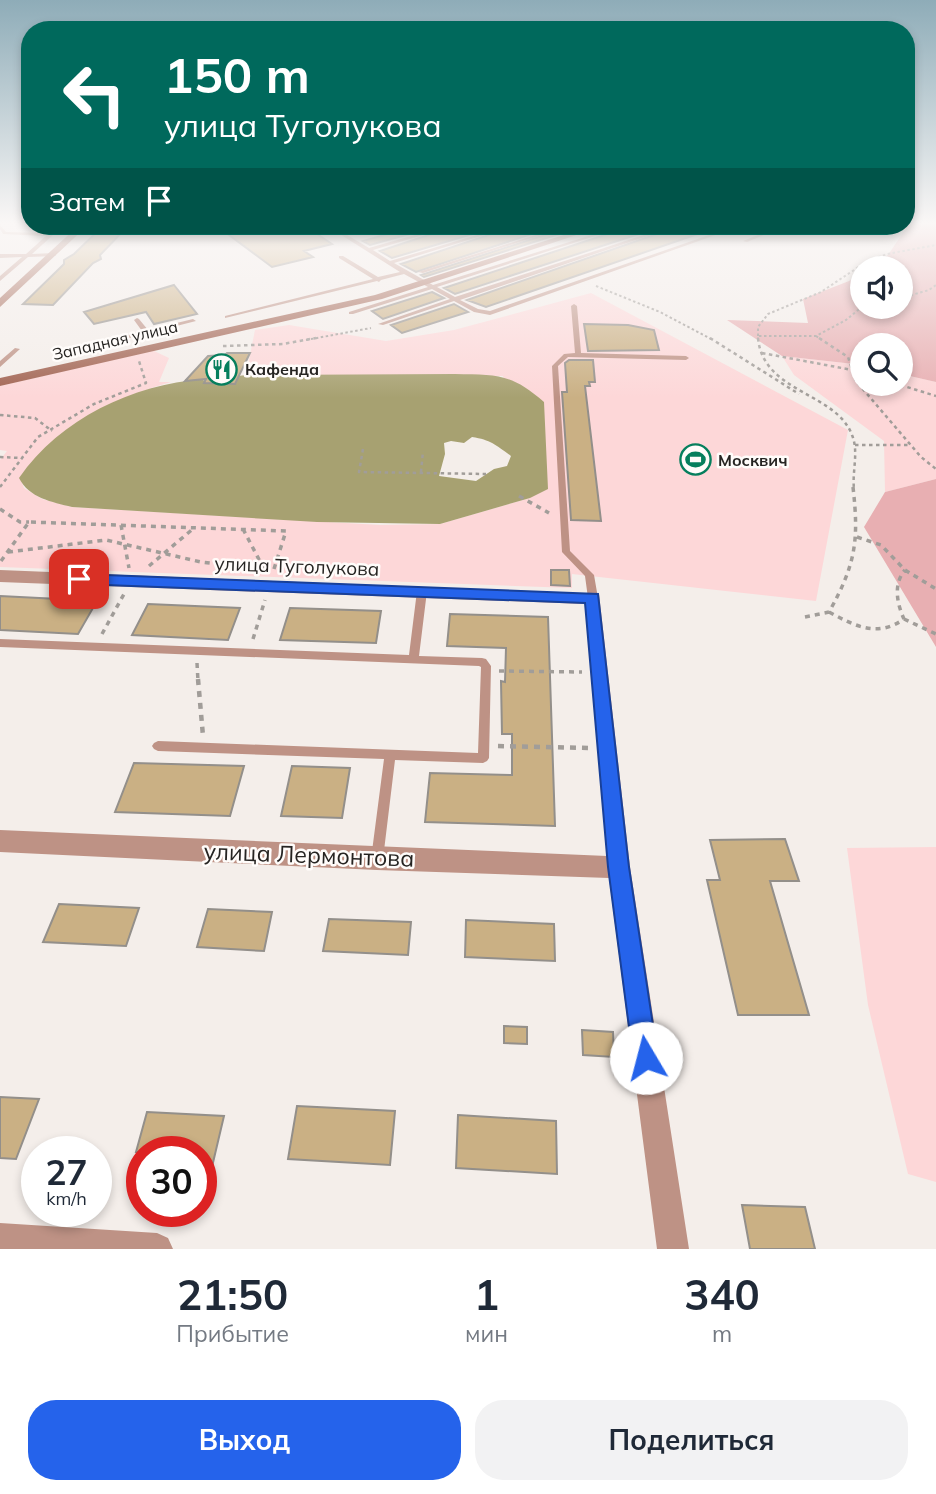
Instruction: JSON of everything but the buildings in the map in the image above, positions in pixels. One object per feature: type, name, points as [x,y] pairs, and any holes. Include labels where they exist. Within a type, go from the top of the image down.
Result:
[{"type":"street","points":[[0,304],[24,282]]},
{"type":"street","name":"Западная улица","points":[[0,382],[378,297],[422,282]]},
{"type":"street","name":"улица Туголукова","points":[[0,576],[131,581],[269,575],[422,592],[593,598]]},
{"type":"street","points":[[593,598],[619,867],[673,1249]]},
{"type":"street","name":"улица Лермонтова","points":[[0,841],[377,859],[619,867]]},
{"type":"street","points":[[11,1242],[157,1249]]},
{"type":"lane","points":[[228,317],[370,282]]},
{"type":"lane","points":[[351,313],[423,282]]},
{"type":"lane","points":[[428,282],[476,312],[490,313],[577,282]]},
{"type":"lane","points":[[381,324],[505,282]]},
{"type":"lane","points":[[573,306],[578,355]]},
{"type":"lane","points":[[137,320],[146,332]]},
{"type":"lane","points":[[86,347],[193,321]]},
{"type":"lane","points":[[175,325],[185,340]]},
{"type":"lane","points":[[0,365],[16,349]]},
{"type":"lane","points":[[593,598],[589,575],[566,552],[555,366],[558,360],[566,355],[686,358]]},
{"type":"lane","points":[[413,660],[422,592]]},
{"type":"lane","points":[[0,643],[485,663],[483,758],[158,746]]},
{"type":"lane","points":[[377,859],[390,755]]},
{"type":"path","points":[[584,282],[660,311],[698,331],[760,373],[841,419],[850,429],[855,445],[853,479],[858,537],[837,598],[829,612]]},
{"type":"path","points":[[811,401],[768,365],[757,342],[758,327],[768,314],[821,292],[836,282]]},
{"type":"path","points":[[913,295],[936,285]]},
{"type":"path","points":[[758,336],[816,336],[850,317]]},
{"type":"path","points":[[215,346],[283,344],[363,330],[381,324]]},
{"type":"path","points":[[816,336],[848,357],[850,364]]},
{"type":"path","points":[[762,353],[850,368]]},
{"type":"path","points":[[0,488],[38,437],[94,404],[146,383],[138,358]]},
{"type":"path","points":[[913,389],[936,396]]},
{"type":"path","points":[[869,396],[921,457],[936,469]]},
{"type":"path","points":[[0,415],[35,418],[52,431]]},
{"type":"path","points":[[855,445],[911,445]]},
{"type":"path","points":[[363,449],[359,472],[486,474]]},
{"type":"path","points":[[421,472],[423,451]]},
{"type":"path","points":[[0,457],[23,458]]},
{"type":"path","points":[[519,496],[549,513]]},
{"type":"path","points":[[0,509],[20,522],[286,531],[269,575],[248,653]]},
{"type":"path","points":[[0,563],[29,522]]},
{"type":"path","points":[[131,581],[194,528]]},
{"type":"path","points":[[243,529],[269,575]]},
{"type":"path","points":[[858,537],[881,545],[905,570],[936,589]]},
{"type":"path","points":[[8,552],[106,540],[269,575]]},
{"type":"path","points":[[905,570],[900,576],[897,603],[904,619],[936,634]]},
{"type":"path","points":[[805,617],[829,612],[859,626],[883,632],[894,628],[904,619]]},
{"type":"path","points":[[195,651],[205,748]]},
{"type":"path","points":[[486,670],[588,673]]},
{"type":"path","points":[[485,746],[593,748]]},
{"type":"shaded area","points":[[850,282],[850,319],[913,319],[913,282],[936,282],[936,382],[913,377],[913,333],[850,333],[850,364],[782,356],[727,320],[808,323],[803,299]]},
{"type":"shaded area","name":"Москвич","points":[[591,293],[848,430],[816,601],[572,574],[572,588],[0,567],[0,460],[7,451],[0,450],[0,386],[152,350],[169,358],[159,382],[171,382],[129,397],[87,418],[49,446],[33,462],[20,478],[24,488],[42,499],[72,507],[380,525],[440,524],[530,498],[503,376],[246,375],[255,330],[289,325],[386,341],[454,330]]},
{"type":"shaded area","points":[[782,356],[850,364],[850,396],[913,396],[913,377],[936,382],[936,479],[885,492],[884,441],[794,375]]},
{"type":"shaded area","points":[[470,374],[512,381],[544,402],[548,489],[530,498],[440,524],[317,522],[72,507],[35,495],[19,478],[55,438],[100,408],[125,397],[176,383],[203,379],[205,383],[234,384],[238,376]],"holes":[[[472,437],[479,438],[511,456],[507,466],[494,469],[476,481],[439,476],[445,454],[444,443],[464,443]]]},
{"type":"shaded area","points":[[936,479],[936,647],[864,527],[885,492]]},
{"type":"shaded area","points":[[936,847],[936,1182],[908,1174],[868,1005],[847,848]]},
{"type":"place","name":"Кафенда","points":[[222,369]]},
{"type":"place","name":"Москвич","points":[[695,460]]},
{"type":"route","points":[[79,579],[593,598],[619,867],[646,1058]]}]
